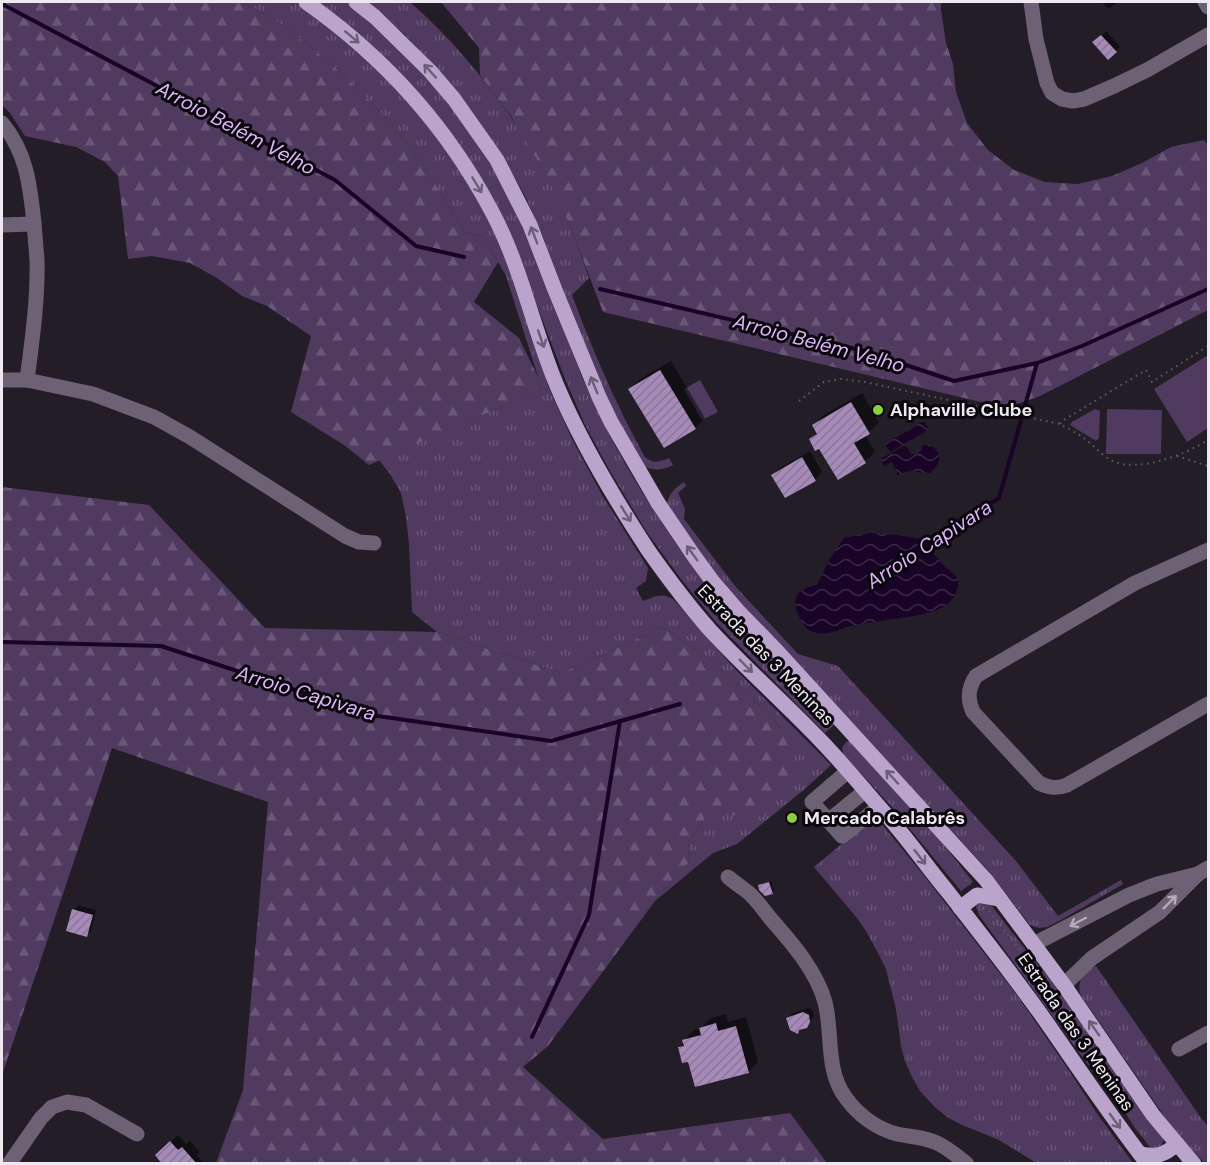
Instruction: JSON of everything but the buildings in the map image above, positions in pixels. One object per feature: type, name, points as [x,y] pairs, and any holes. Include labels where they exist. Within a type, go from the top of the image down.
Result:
[{"type":"main road","name":"Estrada das 3 Meninas","points":[[306,2],[353,37],[388,69],[425,110],[452,145],[491,209],[502,232],[556,385],[582,439],[649,550],[683,597],[711,630],[824,744],[879,807],[1001,960],[1144,1159]]},
{"type":"main road","name":"Estrada das 3 Meninas","points":[[356,2],[375,17],[430,71],[454,99],[497,160],[530,225],[559,301],[607,413],[640,474],[676,531],[713,582],[738,611],[986,880],[1064,984],[1142,1099],[1194,1163]]},
{"type":"main road","points":[[824,744],[843,724]]},
{"type":"main road","points":[[960,908],[977,895],[1000,899]]},
{"type":"main road","points":[[1144,1159],[1163,1154],[1177,1144]]},
{"type":"street","points":[[1031,2],[1036,39],[1047,83],[1052,93],[1062,99],[1073,101],[1084,99],[1114,86],[1148,70],[1209,35]]},
{"type":"street","points":[[1205,2],[1209,7]]},
{"type":"street","points":[[2,123],[17,146],[26,168],[34,224],[37,260],[35,314],[27,380]]},
{"type":"street","points":[[2,225],[34,224]]},
{"type":"street","points":[[2,380],[27,380],[93,394],[154,417],[190,437],[345,536],[359,542],[374,543]]},
{"type":"street","points":[[1209,550],[1135,583],[976,676],[969,690],[970,706],[974,712],[1039,783],[1053,788],[1067,785],[1209,704]]},
{"type":"street","points":[[848,771],[812,802],[828,821],[842,836],[879,807]]},
{"type":"street","points":[[828,821],[865,791]]},
{"type":"street","points":[[1034,944],[1130,895],[1157,884],[1203,871]]},
{"type":"street","points":[[1064,984],[1092,958],[1160,912],[1203,871]]},
{"type":"street","points":[[728,877],[751,895],[782,932],[818,985],[825,1001],[832,1065],[844,1097],[857,1111],[878,1125],[896,1134],[919,1137],[939,1144],[951,1150],[967,1164]]},
{"type":"street","points":[[1179,1050],[1209,1033]]},
{"type":"street","points":[[9,1164],[41,1118],[52,1107],[67,1102],[86,1105],[137,1134]]},
{"type":"path","points":[[1060,424],[1146,370],[1152,382],[1209,346]]},
{"type":"path","points":[[799,401],[824,382],[841,379],[865,382],[1060,424],[1084,438],[1115,462],[1131,465],[1177,456],[1209,440]]},
{"type":"path","points":[[1177,456],[1209,466]]},
{"type":"green space","points":[[2,2],[241,2],[288,29],[352,83],[389,121],[436,185],[464,232],[484,237],[498,262],[474,302],[519,338],[542,389],[369,465],[344,445],[291,412],[311,336],[267,306],[242,296],[217,278],[190,263],[152,256],[128,259],[118,176],[105,162],[76,147],[25,136],[2,105]]},
{"type":"green space","points":[[241,2],[296,2],[344,37],[413,105],[460,169],[497,236],[540,356],[548,386],[572,439],[602,495],[648,568],[646,581],[636,588],[643,601],[661,596],[673,599],[735,669],[831,765],[737,844],[713,853],[655,901],[689,862],[688,843],[708,814],[780,728],[773,718],[712,661],[663,627],[561,673],[437,632],[412,612],[409,545],[401,493],[379,460],[542,389],[506,276],[484,237],[464,232],[421,163],[389,121],[352,83],[288,29]]},
{"type":"green space","points":[[317,2],[347,2],[399,47],[448,101],[491,163],[522,220],[582,377],[637,483],[675,543],[705,580],[835,724],[825,733],[715,621],[646,531],[586,427],[565,379],[516,250],[478,174],[459,143],[438,116],[375,48]]},
{"type":"green space","points":[[366,2],[410,2],[432,22],[473,67],[492,90],[526,140],[556,193],[589,278],[572,295],[615,398],[645,457],[657,462],[669,458],[673,465],[659,469],[645,467],[619,426],[564,300],[544,239],[525,196],[498,151],[435,66],[404,34]]},
{"type":"green space","points":[[441,2],[941,2],[946,43],[953,64],[956,92],[967,123],[988,150],[1014,170],[1045,182],[1078,184],[1112,176],[1171,147],[1204,140],[1208,145],[1208,310],[1040,396],[1006,408],[603,312],[556,194],[510,115],[480,75],[479,48]]},
{"type":"green space","points":[[1208,355],[1208,428],[1187,442],[1154,389]]},
{"type":"green space","points":[[700,380],[718,412],[702,420],[684,389]]},
{"type":"green space","points":[[1095,409],[1100,411],[1099,438],[1096,441],[1070,425]]},
{"type":"green space","points":[[1107,409],[1162,410],[1161,454],[1106,454]]},
{"type":"green space","points":[[684,482],[686,486],[678,493],[685,509],[684,519],[735,586],[798,654],[838,666],[1016,861],[1058,916],[1121,880],[1123,884],[1047,927],[1039,928],[1030,925],[988,870],[706,564],[667,504],[673,491]]},
{"type":"green space","points":[[2,487],[149,505],[265,628],[437,632],[561,673],[663,627],[712,661],[773,718],[787,743],[794,769],[764,817],[708,814],[688,843],[689,862],[655,901],[548,1046],[523,1067],[603,1139],[790,1113],[827,1163],[216,1163],[243,1090],[268,802],[112,748],[2,1075]]},
{"type":"green space","points":[[849,741],[939,839],[973,882],[961,891],[891,806],[843,754],[842,748]]},
{"type":"green space","points":[[875,816],[1016,994],[1133,1163],[1037,1163],[997,1139],[947,1117],[920,1091],[905,1061],[886,969],[857,918],[814,867]]},
{"type":"green space","points":[[978,901],[991,905],[1032,958],[1066,995],[1164,1139],[1161,1147],[1150,1147],[1120,1104],[1094,1073],[979,915],[976,907]]},
{"type":"green space","points":[[1096,966],[1208,1126],[1208,1163],[1204,1163],[1164,1116],[1080,994],[1082,977]]},
{"type":"water","points":[[924,421],[929,430],[890,452],[885,444]]},
{"type":"water","points":[[926,444],[936,449],[939,457],[937,465],[930,473],[908,471],[898,475],[892,462],[884,466],[880,459],[906,445],[911,454],[916,454]]},
{"type":"water","points":[[870,533],[921,539],[944,566],[958,578],[957,590],[953,599],[936,610],[915,616],[846,627],[828,633],[809,630],[802,623],[796,608],[795,602],[798,594],[806,588],[817,585],[829,560],[844,538]]},
{"type":"waterway","name":"Arroio Belém Velho","points":[[2,4],[335,180],[416,246],[464,257]]},
{"type":"waterway","name":"Arroio Belém Velho","points":[[600,289],[864,351],[954,381],[1037,363]]},
{"type":"waterway","name":"Arroio Capivara","points":[[922,548],[999,498],[1037,363],[1082,346],[1208,289]]},
{"type":"waterway","name":"Arroio Capivara","points":[[2,642],[161,646],[371,715],[551,741],[680,704]]},
{"type":"waterway","points":[[532,1037],[589,915],[620,721]]},
{"type":"place","name":"Alphaville Clube","points":[[878,410]]},
{"type":"place","name":"Mercado Calabrês","points":[[792,818]]}]
